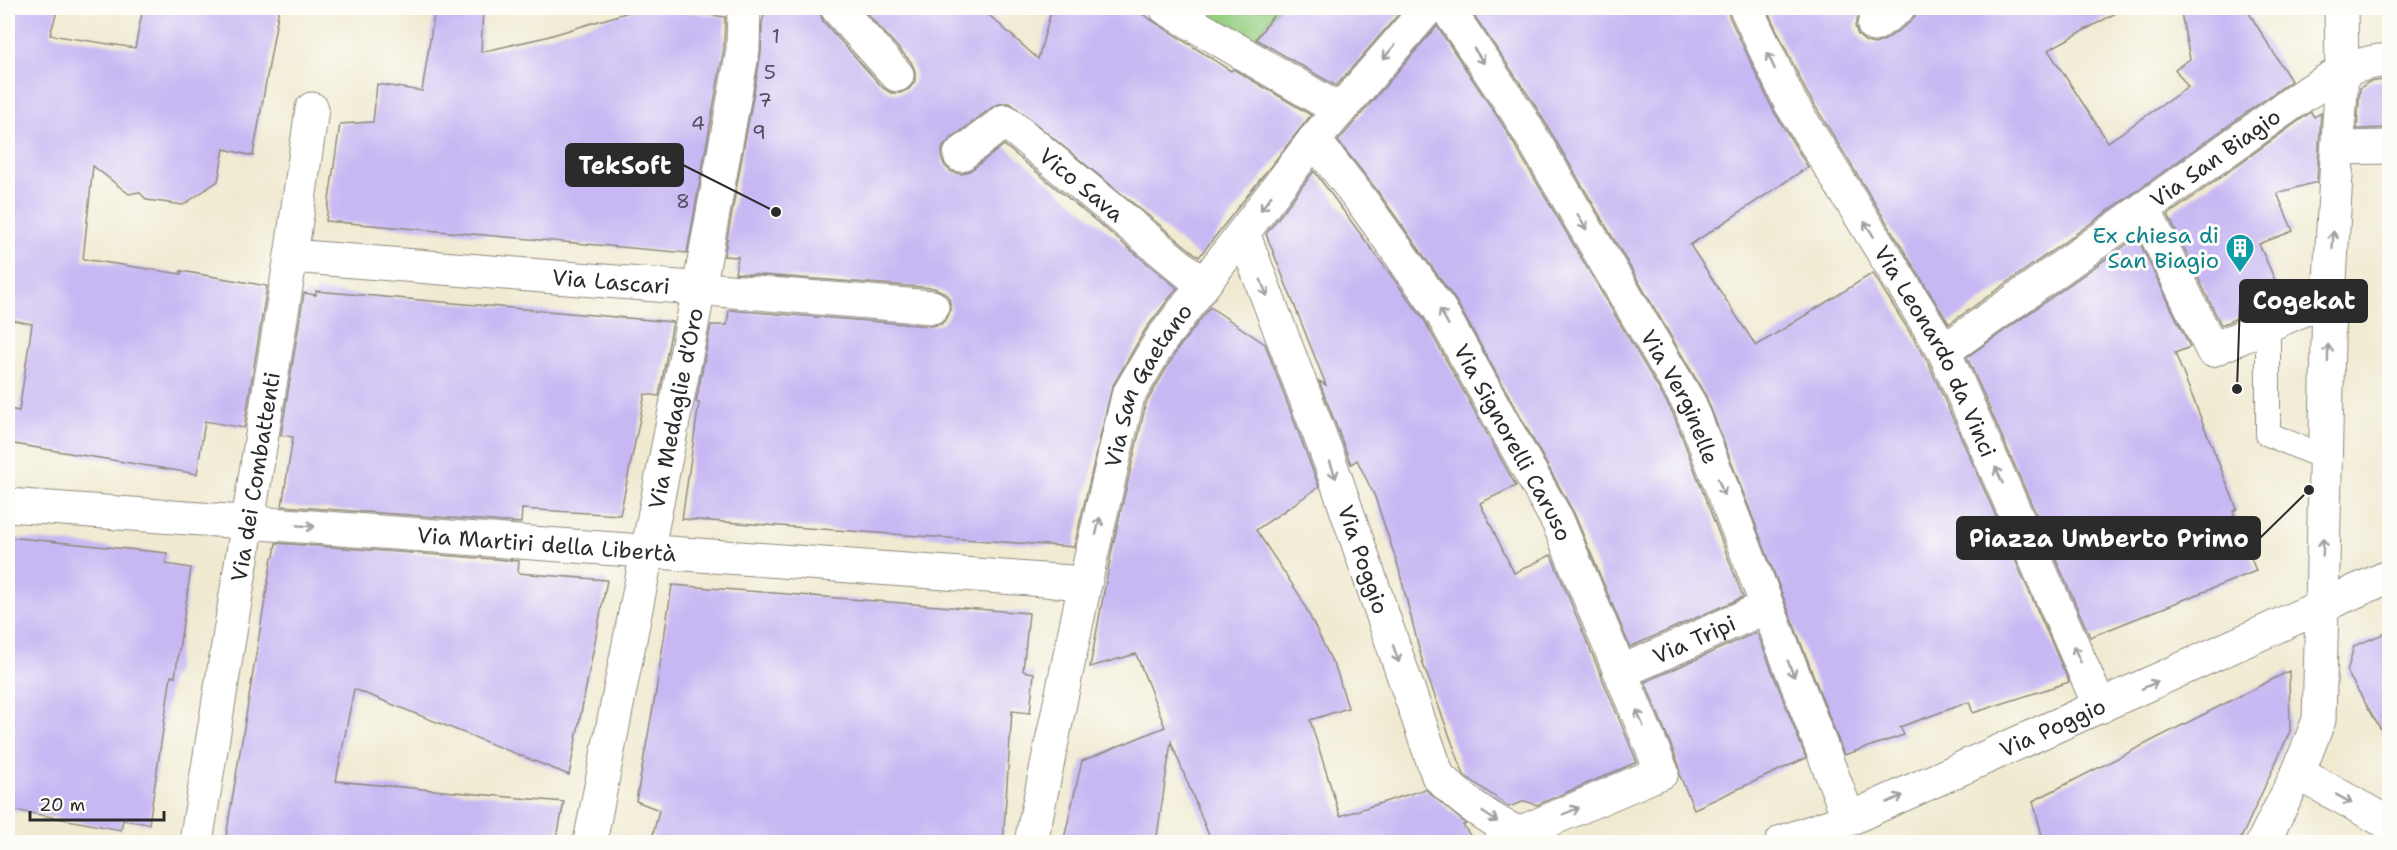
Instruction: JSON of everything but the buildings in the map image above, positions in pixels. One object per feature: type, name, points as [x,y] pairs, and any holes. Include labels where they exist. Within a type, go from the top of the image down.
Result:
[{"type":"street","name":"Via Medaglie d'Oro","points":[[590,843],[744,50],[744,8]]},
{"type":"street","points":[[837,8],[897,75]]},
{"type":"street","points":[[1166,8],[1339,110]]},
{"type":"street","name":"Via San Gaetano","points":[[1032,843],[1085,583],[1128,396],[1161,339],[1314,140],[1428,8]]},
{"type":"street","name":"Via Verginelle","points":[[1447,8],[1517,112],[1690,405],[1849,819]]},
{"type":"street","name":"Via Leonardo da Vinci","points":[[1746,8],[1790,102],[1944,351],[2100,707]]},
{"type":"street","points":[[2263,843],[2298,773],[2319,720],[2329,298],[2342,71],[2341,8]]},
{"type":"street","name":"Via San Biagio","points":[[1944,351],[2302,96],[2342,71],[2368,61],[2390,60]]},
{"type":"street","name":"Via dei Combattenti","points":[[196,843],[291,256],[312,109]]},
{"type":"street","name":"Vico Sava","points":[[960,155],[1005,121],[1203,285]]},
{"type":"street","name":"Via Signorelli Caruso","points":[[1314,140],[1361,200],[1440,310],[1558,522],[1662,772],[1527,838]]},
{"type":"street","points":[[2338,148],[2390,147]]},
{"type":"street","points":[[2144,209],[2212,350],[2329,298]]},
{"type":"street","name":"Via Poggio","points":[[1243,233],[1330,462],[1438,776],[1456,795],[1527,838]]},
{"type":"street","name":"Via Lascari","points":[[291,256],[932,307]]},
{"type":"street","name":"Via Martiri della Libertà","points":[[8,505],[1085,583]]},
{"type":"street","name":"Via Poggio","points":[[1782,843],[1849,819],[2390,576]]},
{"type":"street","name":"Via Tripi","points":[[1621,672],[1766,607]]},
{"type":"street","points":[[2298,773],[2390,824]]},
{"type":"lane","points":[[2268,325],[2268,434],[2325,458]]},
{"type":"green space","points":[[1194,8],[1279,8],[1252,44]]},
{"type":"place","name":"TekSoft","points":[[776,212]]},
{"type":"place","name":"Ex chiesa di San Biagio","points":[[2240,274]]},
{"type":"place","name":"Cogekat","points":[[2237,389]]},
{"type":"place","name":"Piazza Umberto Primo","points":[[2309,490]]}]
